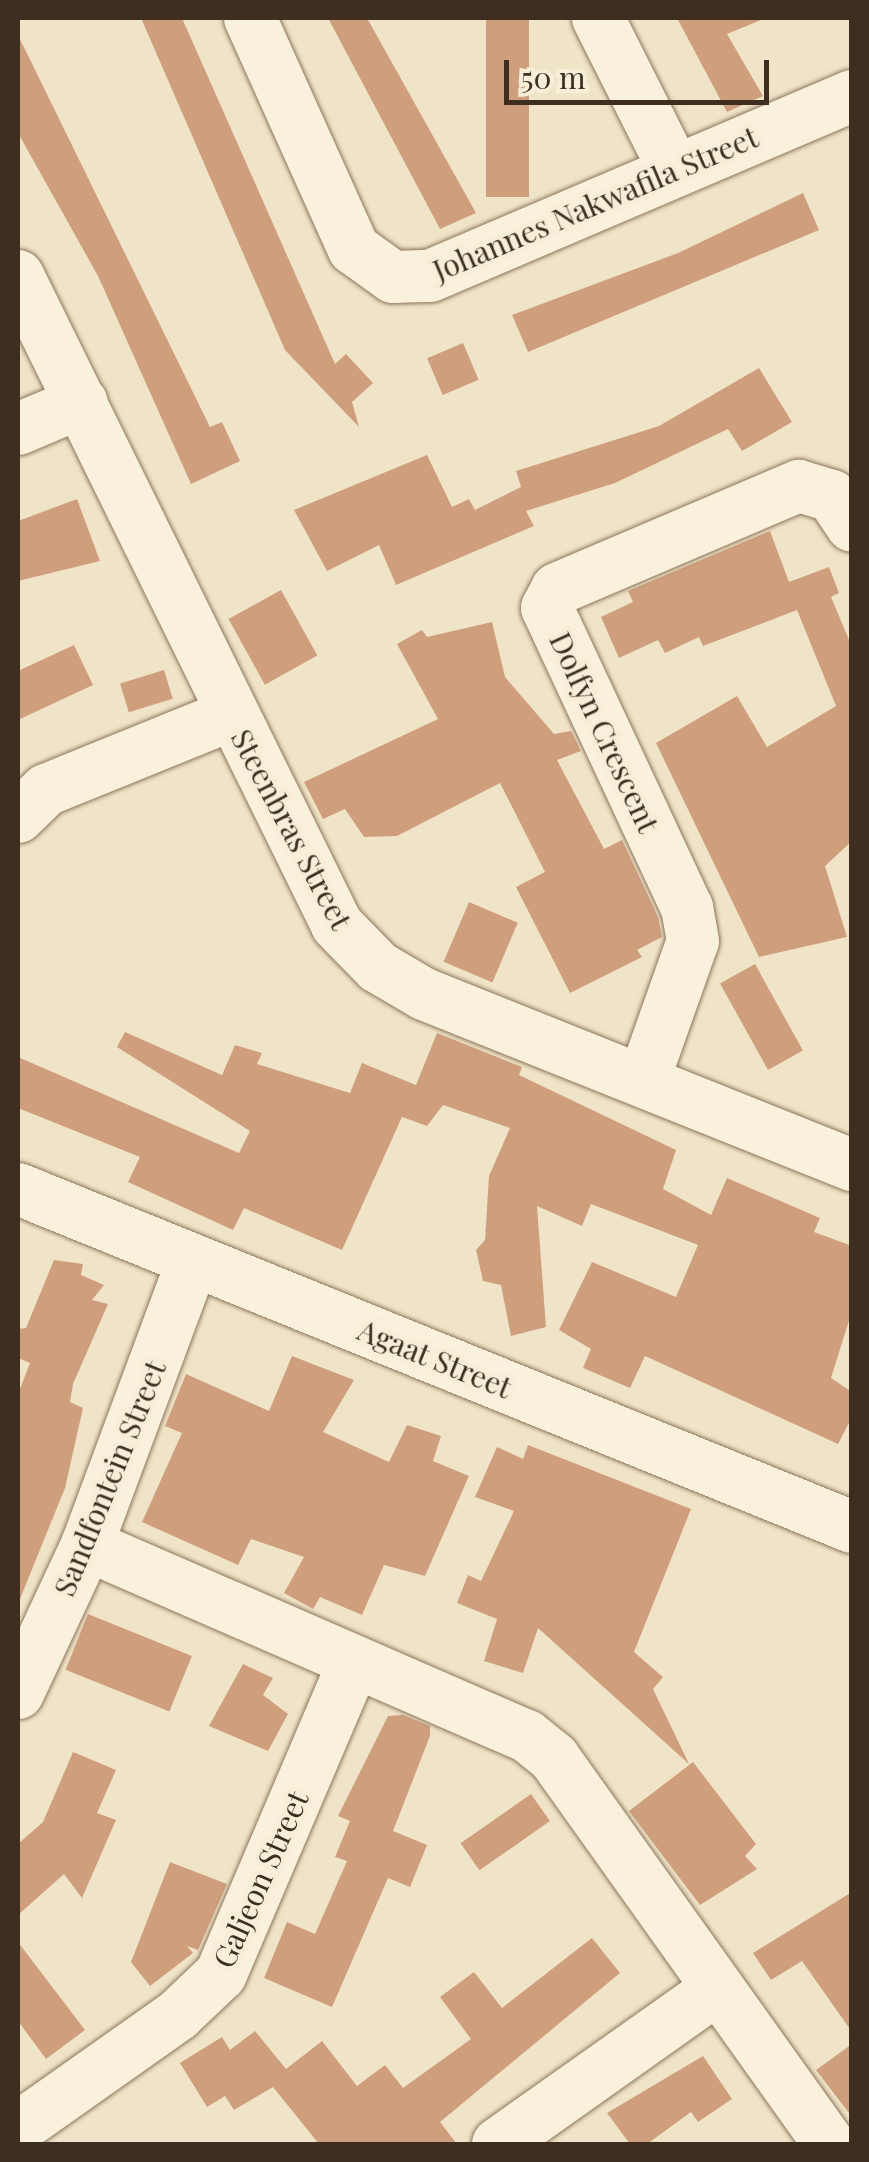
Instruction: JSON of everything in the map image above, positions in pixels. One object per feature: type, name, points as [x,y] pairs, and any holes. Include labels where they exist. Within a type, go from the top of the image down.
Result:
[{"type":"street","name":"Johannes Nakwafila Street","points":[[250,18],[354,249],[393,277],[430,276],[852,96]]},
{"type":"street","points":[[598,18],[674,170]]},
{"type":"street","name":"Steenbras Street","points":[[18,276],[337,925],[378,966],[852,1165]]},
{"type":"street","points":[[18,429],[82,402]]},
{"type":"street","name":"Dolfyn Crescent","points":[[644,1078],[692,941],[687,908],[547,608],[550,598],[798,486],[832,496],[852,526]]},
{"type":"street","points":[[18,817],[46,790],[232,715]]},
{"type":"street","name":"Agaat Street","points":[[18,1190],[852,1527]]},
{"type":"street","name":"Sandfontein Street","points":[[18,1693],[87,1545],[193,1260]]},
{"type":"street","points":[[87,1545],[354,1662],[490,1716],[554,1758],[829,2144]]},
{"type":"street","name":"Galjeon Street","points":[[18,2128],[178,2016],[221,1974],[354,1662]]},
{"type":"street","points":[[498,2144],[717,1990]]},
{"type":"building","points":[[141,18],[182,18],[335,364],[346,354],[373,383],[352,402],[359,427],[285,350]]},
{"type":"building","points":[[328,18],[367,18],[476,213],[440,229]]},
{"type":"building","points":[[486,18],[529,18],[529,197],[486,197]]},
{"type":"building","points":[[677,18],[766,18],[727,34],[763,96],[727,112]]},
{"type":"building","points":[[18,35],[210,427],[222,422],[240,461],[191,484],[98,276],[18,133]]},
{"type":"building","points":[[803,193],[819,230],[528,352],[512,315],[678,253]]},
{"type":"building","points":[[463,343],[479,380],[443,395],[427,358]]},
{"type":"building","points":[[759,368],[792,422],[742,451],[728,429],[615,483],[526,511],[534,526],[396,585],[379,545],[327,571],[294,510],[427,455],[452,507],[469,499],[475,510],[521,487],[516,471],[659,426]]},
{"type":"building","points":[[77,499],[100,561],[18,581],[18,521]]},
{"type":"building","points":[[770,531],[789,582],[829,567],[839,593],[831,597],[852,647],[852,841],[825,866],[847,937],[759,957],[656,743],[737,696],[767,747],[836,706],[797,610],[703,646],[699,637],[665,653],[658,640],[619,658],[601,617],[633,602],[628,591]]},
{"type":"building","points":[[281,590],[317,656],[265,685],[229,619]]},
{"type":"building","points":[[492,622],[505,677],[554,734],[571,731],[581,751],[557,760],[604,849],[622,840],[658,917],[662,937],[637,950],[642,957],[570,993],[516,887],[545,872],[500,783],[397,836],[364,837],[345,809],[323,819],[304,782],[438,719],[397,644],[422,630],[427,637]]},
{"type":"building","points":[[74,645],[93,685],[18,720],[18,671]]},
{"type":"building","points":[[164,670],[173,699],[129,712],[120,683]]},
{"type":"building","points":[[469,902],[518,923],[492,983],[444,962]]},
{"type":"building","points":[[755,964],[803,1051],[768,1070],[720,983]]},
{"type":"building","points":[[125,1032],[222,1075],[235,1045],[262,1053],[257,1064],[350,1093],[362,1063],[416,1085],[437,1033],[522,1067],[519,1075],[676,1150],[663,1189],[711,1215],[727,1178],[820,1218],[814,1232],[852,1246],[852,1311],[831,1378],[852,1392],[852,1417],[838,1444],[645,1356],[630,1388],[583,1368],[591,1349],[559,1330],[592,1262],[676,1297],[698,1245],[591,1204],[582,1226],[537,1206],[546,1327],[511,1336],[501,1285],[483,1281],[476,1250],[485,1240],[489,1176],[510,1128],[443,1105],[427,1126],[402,1117],[342,1250],[244,1208],[233,1230],[128,1182],[140,1157],[18,1108],[18,1057],[239,1153],[250,1131],[117,1047]]},
{"type":"building","points":[[54,1260],[83,1264],[81,1275],[104,1285],[92,1300],[108,1304],[73,1384],[70,1402],[83,1408],[65,1488],[20,1599],[18,1394],[30,1363],[18,1358],[18,1329],[26,1328]]},
{"type":"building","points":[[292,1356],[354,1380],[323,1432],[389,1462],[407,1425],[441,1436],[433,1461],[469,1476],[425,1576],[384,1565],[362,1615],[320,1597],[313,1609],[284,1593],[304,1557],[251,1539],[238,1565],[142,1522],[182,1433],[165,1426],[186,1374],[269,1411]]},
{"type":"building","points":[[528,1445],[691,1509],[634,1652],[663,1677],[653,1689],[689,1764],[538,1628],[523,1673],[484,1661],[497,1619],[457,1603],[468,1575],[481,1581],[514,1511],[475,1497],[497,1447],[523,1459]]},
{"type":"building","points":[[88,1614],[192,1656],[169,1712],[66,1670]]},
{"type":"building","points":[[243,1664],[273,1678],[263,1695],[288,1714],[268,1751],[209,1726]]},
{"type":"building","points":[[403,1715],[430,1726],[430,1736],[393,1831],[427,1845],[410,1887],[388,1878],[332,2007],[264,1978],[287,1922],[315,1934],[347,1861],[335,1857],[350,1821],[338,1816],[388,1716]]},
{"type":"building","points":[[73,1752],[116,1770],[97,1813],[116,1820],[82,1898],[64,1874],[18,1915],[18,1844],[43,1822]]},
{"type":"building","points":[[693,1762],[756,1844],[745,1856],[757,1869],[700,1905],[629,1811]]},
{"type":"building","points":[[531,1794],[550,1821],[479,1870],[461,1843]]},
{"type":"building","points":[[170,1862],[227,1884],[198,1950],[187,1946],[193,1953],[150,1986],[131,1962]]},
{"type":"building","points":[[852,1892],[852,2032],[802,1961],[771,1980],[753,1953]]},
{"type":"building","points":[[592,1938],[620,1973],[440,2122],[457,2144],[319,2144],[273,2087],[234,2110],[225,2096],[207,2107],[180,2063],[222,2037],[230,2050],[255,2031],[286,2069],[322,2041],[357,2086],[385,2065],[403,2088],[471,2039],[440,1997],[474,1972],[502,2008]]},
{"type":"building","points":[[18,1942],[85,2030],[46,2059],[18,2021]]},
{"type":"building","points":[[852,2044],[852,2117],[816,2070]]},
{"type":"building","points":[[703,2056],[732,2099],[698,2122],[691,2112],[647,2144],[630,2144],[607,2113]]}]
